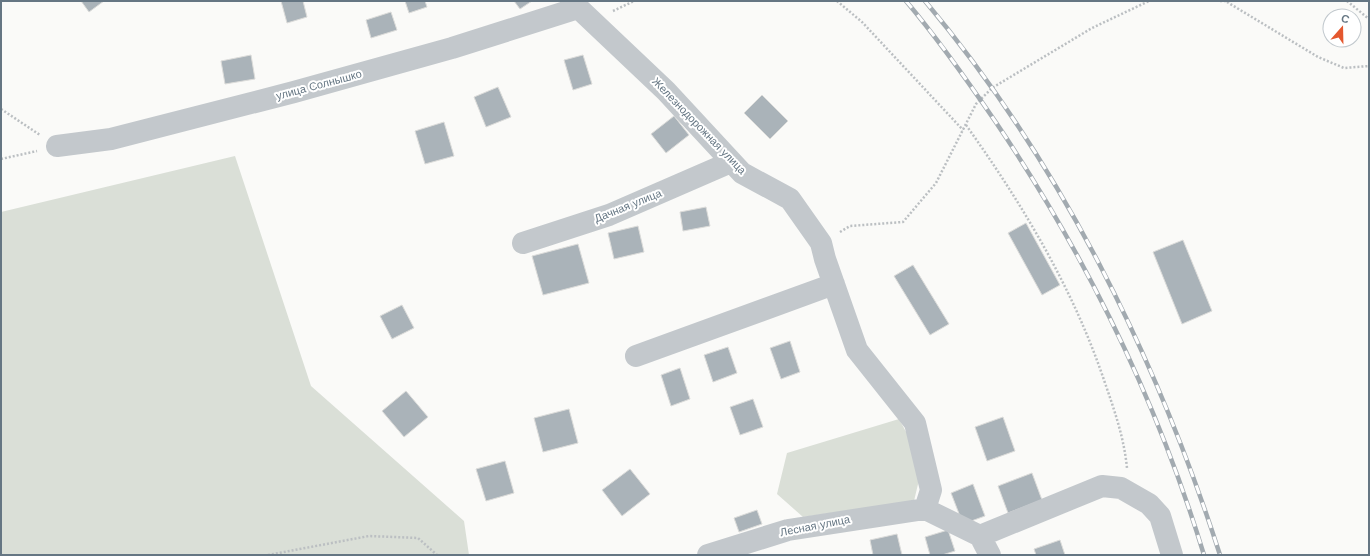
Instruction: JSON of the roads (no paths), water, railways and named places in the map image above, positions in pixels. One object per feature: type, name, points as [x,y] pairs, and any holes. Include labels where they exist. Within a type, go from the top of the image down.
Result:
[{"type":"street","name":"улица Солнышко","points":[[57,146],[111,139],[294,92],[452,48],[574,5]]},
{"type":"street","name":"Железнодорожная улица","points":[[574,5],[666,91],[742,173],[790,200],[821,243],[825,260],[857,350],[915,423],[931,490],[925,510]]},
{"type":"street","name":"Дачная улица","points":[[522,243],[608,215],[731,162]]},
{"type":"street","points":[[636,356],[834,284]]},
{"type":"street","points":[[925,510],[985,546],[1102,486],[1121,488],[1150,504],[1160,516],[1172,555]]},
{"type":"street","name":"Лесная улица","points":[[708,555],[788,530],[925,510]]},
{"type":"railway","points":[[906,1],[952,60],[995,121],[1059,223],[1088,276],[1116,330],[1141,385],[1164,441],[1204,555]]},
{"type":"railway","points":[[925,1],[974,63],[1019,128],[1061,195],[1099,264],[1134,335],[1166,407],[1220,555]]}]
